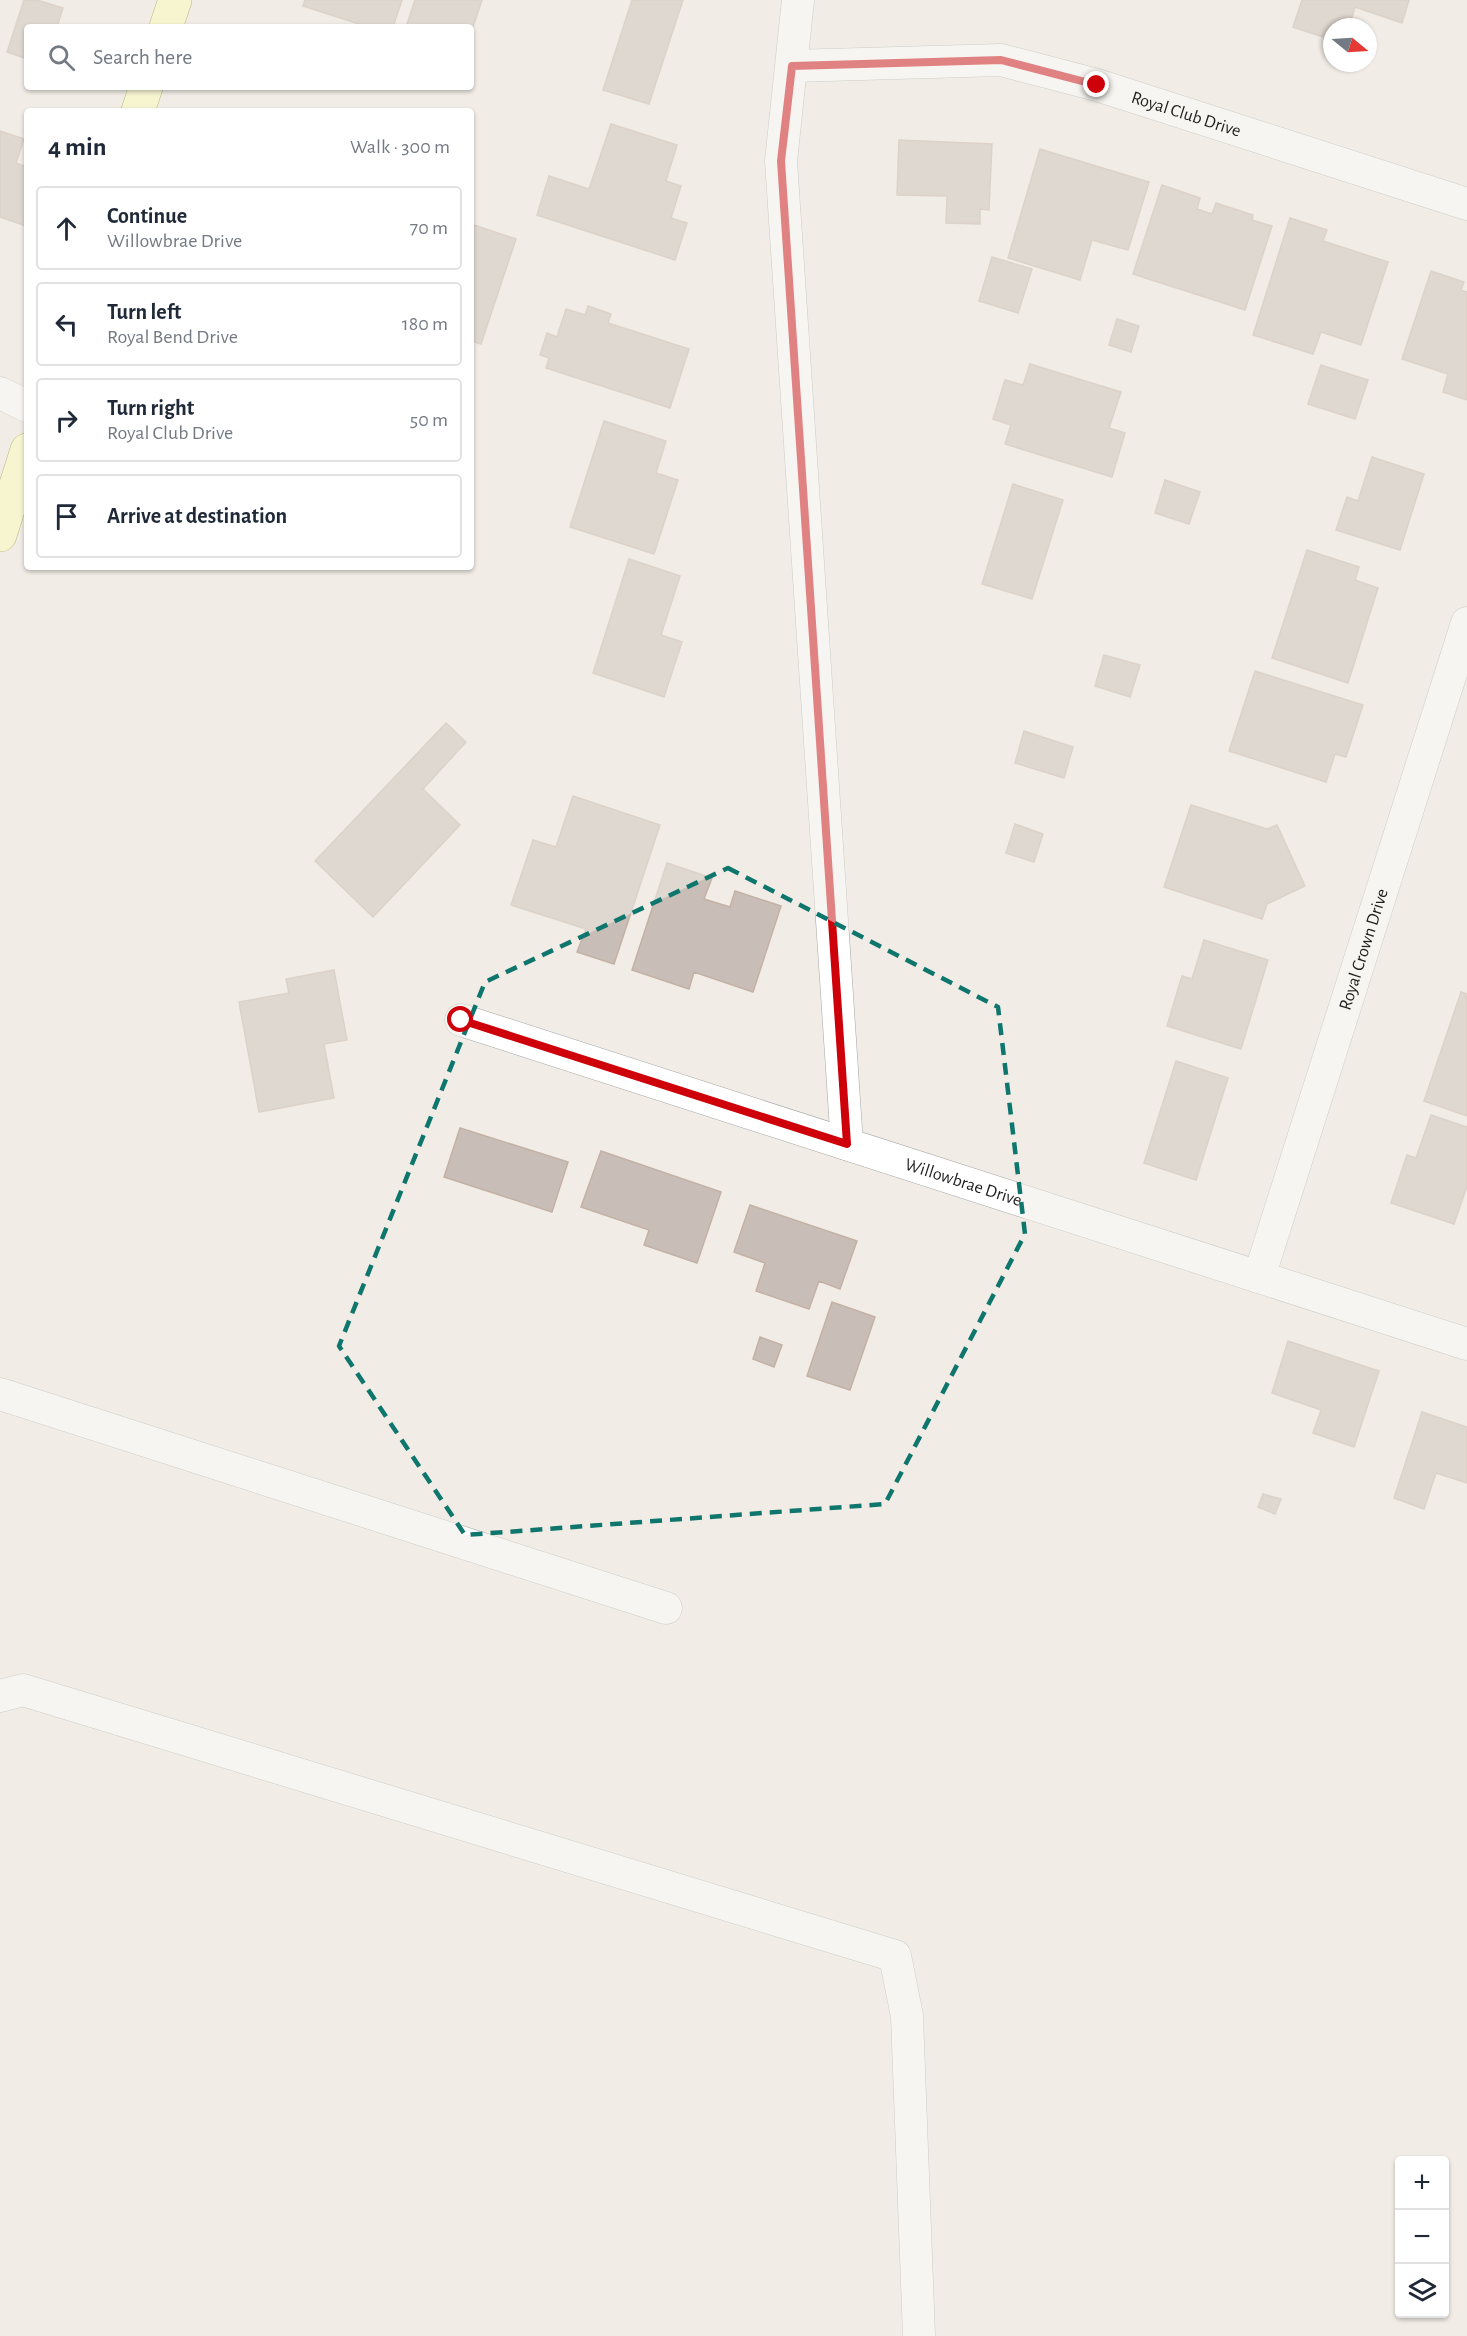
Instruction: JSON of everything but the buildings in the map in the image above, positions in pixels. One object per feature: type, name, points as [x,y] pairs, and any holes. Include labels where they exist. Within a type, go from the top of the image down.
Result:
[{"type":"main road","points":[[167,24],[175,0]]},
{"type":"main road","points":[[139,108],[145,90]]},
{"type":"main road","points":[[0,535],[24,459]]},
{"type":"street","points":[[798,0],[781,161],[847,1144]]},
{"type":"street","name":"Royal Club Drive","points":[[792,66],[1001,60],[1097,85],[1467,204]]},
{"type":"street","points":[[0,393],[24,405]]},
{"type":"street","name":"Royal Crown Drive","points":[[1259,1277],[1467,622]]},
{"type":"street","name":"Willowbrae Drive","points":[[461,1020],[1467,1344]]},
{"type":"street","points":[[0,1394],[666,1608]]},
{"type":"street","points":[[0,1696],[23,1690],[895,1956],[907,2016],[919,2336]]},
{"type":"highlighted area","points":[[728,868],[998,1007],[1025,1234],[885,1504],[465,1535],[339,1346],[485,982]]},
{"type":"route","points":[[461,1020],[847,1144],[781,161],[792,66],[1001,60],[1097,85]]}]
